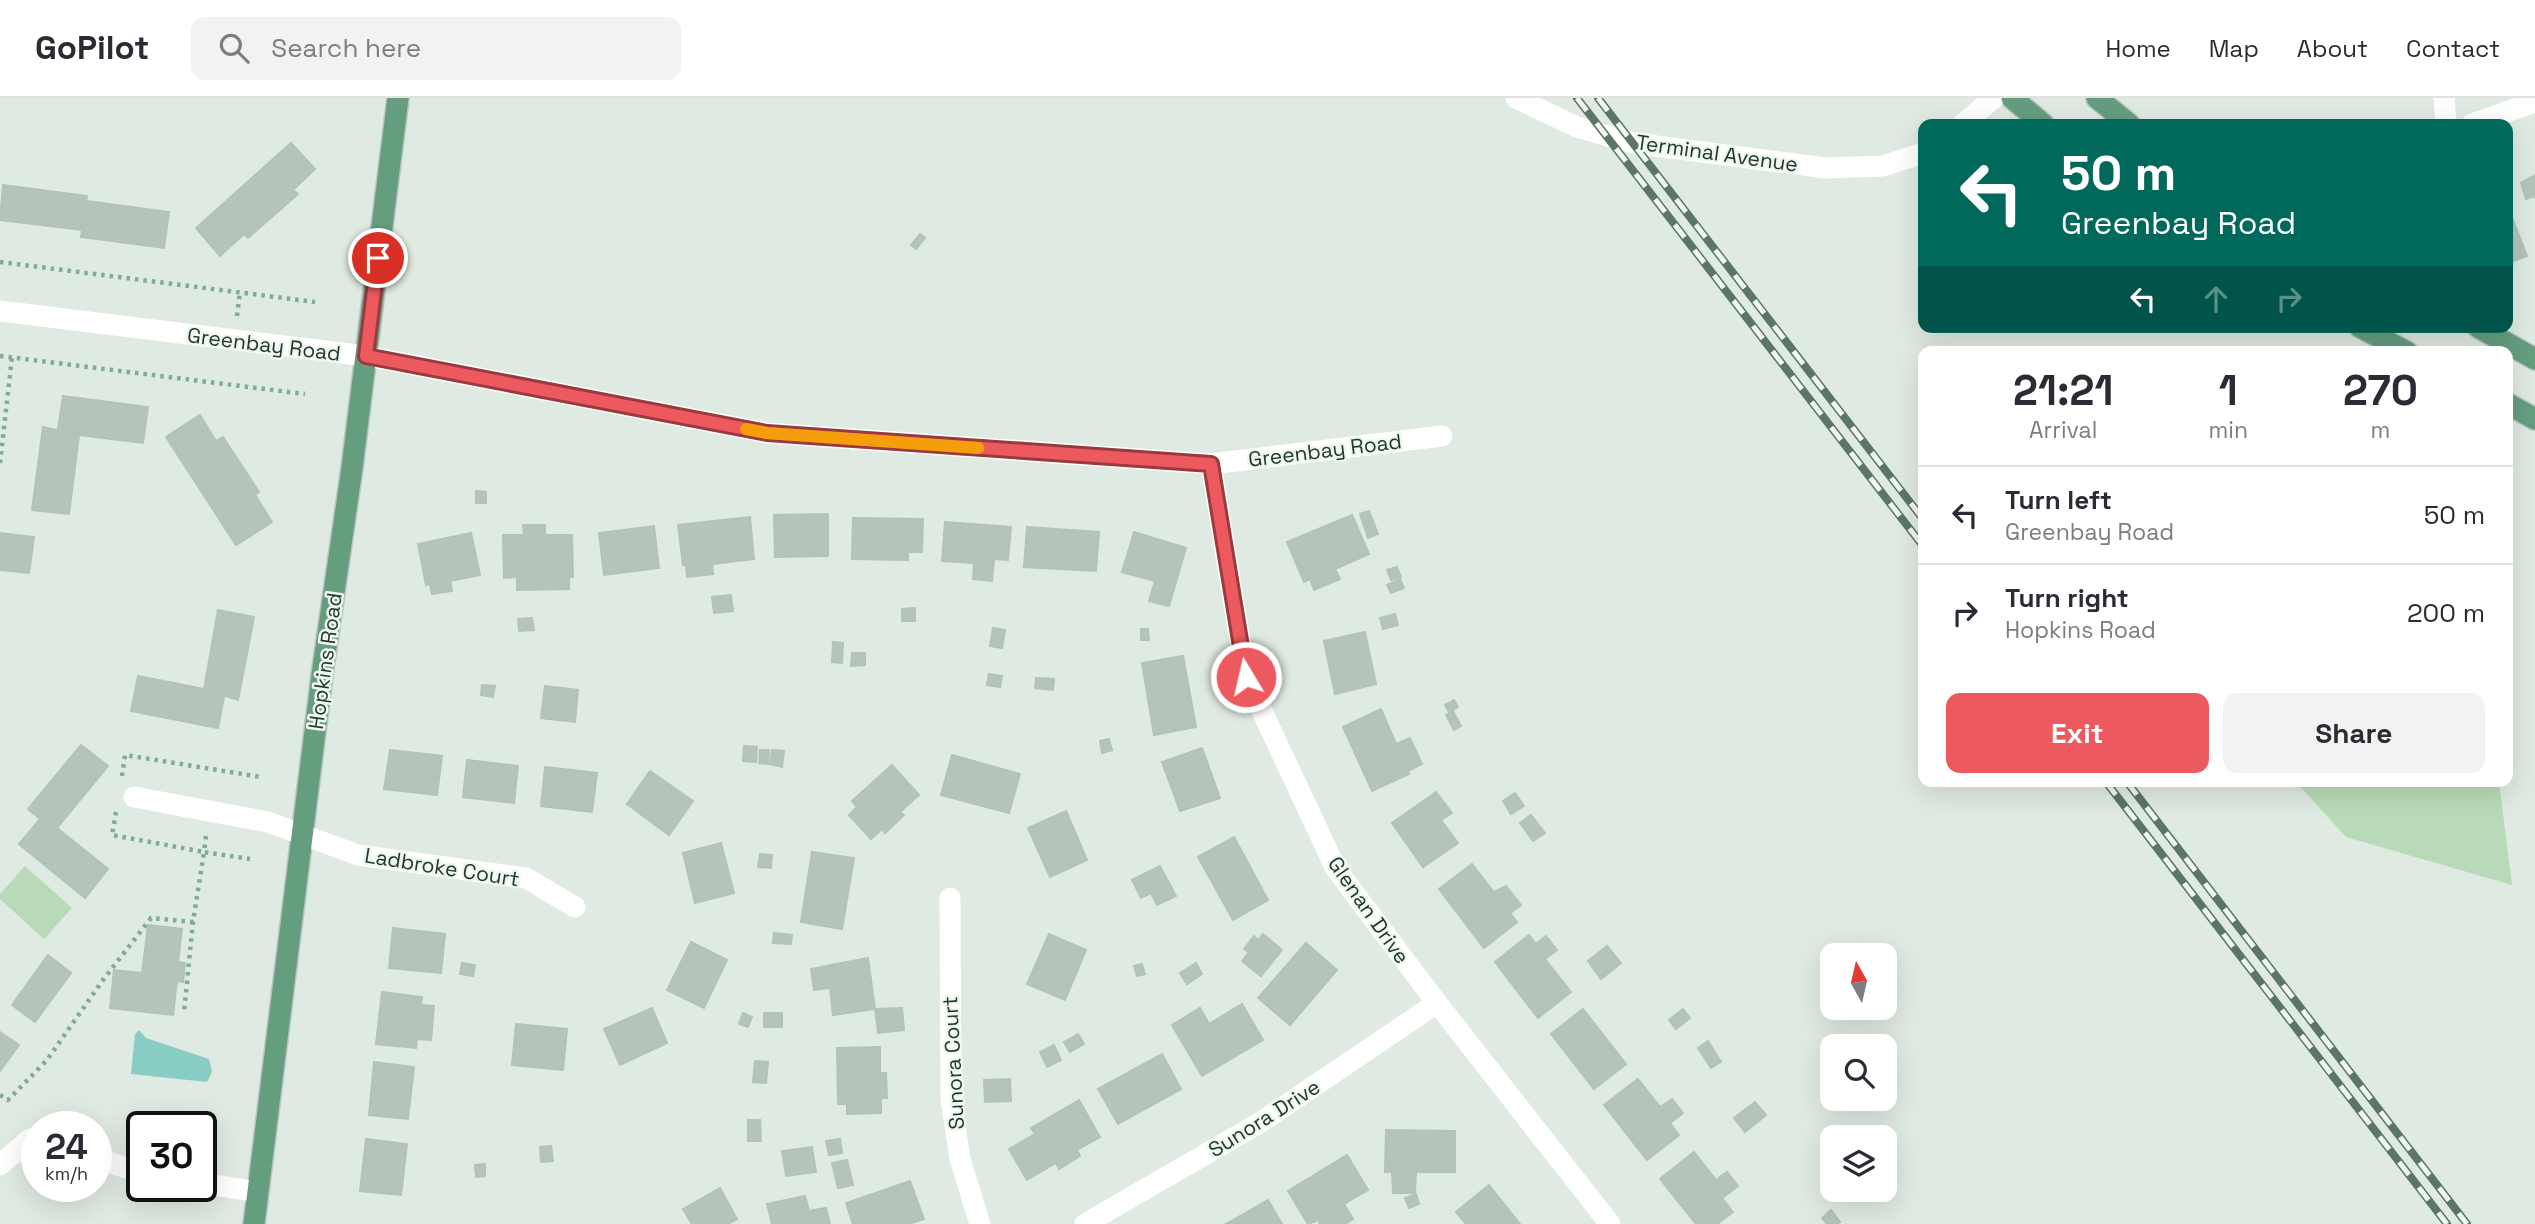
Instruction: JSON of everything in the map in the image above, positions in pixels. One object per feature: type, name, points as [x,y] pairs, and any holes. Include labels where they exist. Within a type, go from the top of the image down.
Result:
[{"type":"main road","name":"Hopkins Road","points":[[254,1224],[322,675],[398,98]]},
{"type":"main road","points":[[2012,98],[2037,119]]},
{"type":"main road","points":[[2097,98],[2123,119]]},
{"type":"main road","points":[[2371,333],[2396,346]]},
{"type":"main road","points":[[2489,333],[2512,346]]},
{"type":"main road","points":[[2513,347],[2535,359]]},
{"type":"main road","points":[[2513,407],[2535,419]]},
{"type":"street","name":"Terminal Avenue","points":[[1516,98],[1577,127],[1633,143],[1826,168],[1883,166],[1918,159]]},
{"type":"street","points":[[1970,119],[1994,98]]},
{"type":"street","points":[[2444,98],[2446,119]]},
{"type":"street","points":[[2486,119],[2535,102]]},
{"type":"street","name":"Greenbay Road","points":[[0,311],[366,356],[767,433],[1211,464],[1442,436]]},
{"type":"street","name":"Glenan Drive","points":[[1211,464],[1246,677],[1336,869],[1610,1224]]},
{"type":"street","name":"Ladbroke Court","points":[[123,796],[256,819],[358,855],[526,878],[575,907]]},
{"type":"street","name":"Sunora Court","points":[[950,898],[951,1099],[960,1159],[980,1224]]},
{"type":"street","name":"Sunora Drive","points":[[1085,1224],[1261,1122],[1437,1003]]},
{"type":"street","points":[[0,1165],[21,1147]]},
{"type":"street","points":[[217,1186],[258,1192]]},
{"type":"path","points":[[0,262],[315,302]]},
{"type":"path","points":[[237,320],[240,292]]},
{"type":"path","points":[[0,356],[305,394]]},
{"type":"path","points":[[0,463],[12,357]]},
{"type":"path","points":[[250,859],[112,835],[123,796],[125,755],[261,777]]},
{"type":"path","points":[[184,1013],[192,922],[207,829]]},
{"type":"path","points":[[0,1095],[8,1100],[47,1060],[151,918],[192,922]]},
{"type":"green space","points":[[2301,787],[2500,787],[2512,885],[2346,837]]},
{"type":"green space","points":[[25,866],[72,908],[44,939],[0,899],[0,894]]},
{"type":"water","points":[[139,1030],[146,1038],[209,1059],[212,1072],[207,1082],[131,1074],[135,1034]]},
{"type":"building","points":[[291,143],[315,169],[293,190],[298,194],[248,238],[244,234],[220,256],[196,228]]},
{"type":"building","points":[[2535,175],[2535,198],[2526,199],[2521,183]]},
{"type":"building","points":[[3,185],[87,196],[82,230],[0,220]]},
{"type":"building","points":[[87,201],[169,212],[164,248],[81,237]]},
{"type":"building","points":[[2513,220],[2527,256],[2513,261]]},
{"type":"building","points":[[920,234],[925,238],[916,249],[911,245]]},
{"type":"building","points":[[63,396],[148,407],[143,443],[79,435],[58,429]]},
{"type":"building","points":[[200,415],[216,441],[223,437],[259,492],[255,495],[272,522],[236,545],[166,437]]},
{"type":"building","points":[[43,427],[79,435],[69,514],[32,510]]},
{"type":"building","points":[[476,491],[486,492],[486,503],[476,503]]},
{"type":"building","points":[[1369,511],[1378,534],[1368,538],[1360,514]]},
{"type":"building","points":[[828,514],[828,556],[775,557],[774,515]]},
{"type":"building","points":[[1352,515],[1369,554],[1335,569],[1340,579],[1314,590],[1310,579],[1304,582],[1287,542]]},
{"type":"building","points":[[750,517],[754,559],[712,564],[713,574],[687,577],[678,525]]},
{"type":"building","points":[[853,518],[923,519],[922,552],[908,552],[908,560],[852,559]]},
{"type":"building","points":[[945,522],[1011,527],[1008,560],[994,559],[992,581],[973,579],[974,563],[942,561]]},
{"type":"building","points":[[523,525],[545,525],[545,535],[572,535],[573,577],[569,577],[569,589],[517,590],[517,577],[504,578],[503,535],[524,535]]},
{"type":"building","points":[[654,526],[659,568],[604,575],[599,533]]},
{"type":"building","points":[[1027,527],[1099,532],[1096,571],[1024,567]]},
{"type":"building","points":[[1134,532],[1186,548],[1169,606],[1149,601],[1155,581],[1122,572]]},
{"type":"building","points":[[0,533],[34,537],[29,573],[0,570]]},
{"type":"building","points":[[471,533],[480,575],[450,581],[452,591],[432,594],[430,584],[426,585],[418,544]]},
{"type":"building","points":[[1397,567],[1401,577],[1391,580],[1387,570]]},
{"type":"building","points":[[1400,579],[1404,588],[1391,593],[1387,585]]},
{"type":"building","points":[[731,595],[733,611],[714,613],[712,597]]},
{"type":"building","points":[[915,608],[915,621],[902,621],[902,609]]},
{"type":"building","points":[[218,610],[254,617],[238,700],[204,689]]},
{"type":"building","points":[[1395,614],[1398,625],[1383,629],[1380,618]]},
{"type":"building","points":[[532,618],[534,630],[519,631],[518,619]]},
{"type":"building","points":[[993,628],[1005,630],[1002,648],[990,646]]},
{"type":"building","points":[[1141,629],[1148,629],[1149,640],[1141,640]]},
{"type":"building","points":[[1365,632],[1376,684],[1335,694],[1324,641]]},
{"type":"building","points":[[833,642],[843,643],[842,663],[832,662]]},
{"type":"building","points":[[852,653],[865,653],[865,665],[851,666]]},
{"type":"building","points":[[1183,656],[1196,727],[1154,735],[1142,663]]},
{"type":"building","points":[[989,674],[1002,676],[1000,687],[987,685]]},
{"type":"building","points":[[138,676],[204,689],[224,697],[218,728],[131,711]]},
{"type":"building","points":[[1036,678],[1054,679],[1053,690],[1035,688]]},
{"type":"building","points":[[482,685],[495,686],[493,697],[481,695]]},
{"type":"building","points":[[545,686],[578,690],[575,722],[541,718]]},
{"type":"building","points":[[1454,700],[1458,707],[1449,712],[1445,705]]},
{"type":"building","points":[[1381,709],[1396,744],[1410,738],[1422,764],[1408,771],[1409,774],[1372,791],[1343,727]]},
{"type":"building","points":[[1453,711],[1461,726],[1454,730],[1446,715]]},
{"type":"building","points":[[1109,739],[1112,750],[1102,753],[1100,741]]},
{"type":"building","points":[[81,745],[108,766],[57,828],[28,809]]},
{"type":"building","points":[[744,746],[757,747],[756,762],[743,761]]},
{"type":"building","points":[[1202,748],[1220,798],[1180,811],[1162,762]]},
{"type":"building","points":[[390,750],[442,756],[437,795],[384,789]]},
{"type":"building","points":[[760,750],[769,750],[768,764],[759,763]]},
{"type":"building","points":[[772,750],[784,751],[782,767],[770,764]]},
{"type":"building","points":[[952,755],[1020,774],[1009,813],[941,795]]},
{"type":"building","points":[[467,760],[518,766],[514,803],[463,797]]},
{"type":"building","points":[[892,765],[919,795],[900,812],[904,815],[885,833],[882,829],[871,839],[849,815],[857,807],[852,801]]},
{"type":"building","points":[[545,767],[597,773],[592,812],[541,806]]},
{"type":"building","points":[[650,771],[693,801],[669,835],[627,804]]},
{"type":"building","points":[[1436,792],[1452,813],[1441,820],[1458,843],[1423,867],[1392,823]]},
{"type":"building","points":[[1515,793],[1524,806],[1511,814],[1503,801]]},
{"type":"building","points":[[1066,811],[1087,860],[1050,877],[1028,828]]},
{"type":"building","points":[[1531,815],[1545,833],[1533,841],[1520,823]]},
{"type":"building","points":[[40,819],[57,828],[108,869],[85,898],[19,844]]},
{"type":"building","points":[[1234,837],[1268,900],[1233,920],[1198,857]]},
{"type":"building","points":[[721,843],[734,893],[695,903],[683,853]]},
{"type":"building","points":[[812,852],[854,858],[842,929],[801,922]]},
{"type":"building","points":[[760,854],[772,855],[771,868],[758,867]]},
{"type":"building","points":[[1472,864],[1517,922],[1484,948],[1439,889]]},
{"type":"building","points":[[1160,866],[1176,896],[1157,905],[1151,893],[1141,898],[1132,880]]},
{"type":"building","points":[[1506,886],[1521,905],[1510,913],[1494,892]]},
{"type":"building","points":[[148,925],[182,929],[178,962],[185,963],[183,982],[177,981],[173,1015],[110,1008],[114,970],[142,973]]},
{"type":"building","points":[[393,928],[445,934],[441,973],[389,968]]},
{"type":"building","points":[[774,933],[792,935],[791,944],[773,943]]},
{"type":"building","points":[[1049,934],[1086,950],[1065,1000],[1027,984]]},
{"type":"building","points":[[1263,934],[1282,950],[1261,976],[1242,961],[1249,952],[1244,949],[1254,936],[1258,940]]},
{"type":"building","points":[[1529,935],[1536,944],[1546,936],[1557,950],[1545,959],[1571,992],[1538,1018],[1495,962]]},
{"type":"building","points":[[691,942],[727,960],[704,1008],[667,990]]},
{"type":"building","points":[[1306,943],[1337,970],[1290,1025],[1258,998]]},
{"type":"building","points":[[1607,946],[1621,963],[1601,979],[1588,961]]},
{"type":"building","points":[[48,955],[71,973],[35,1022],[12,1005]]},
{"type":"building","points":[[868,958],[875,1009],[833,1015],[830,988],[814,990],[811,969]]},
{"type":"building","points":[[462,963],[475,965],[473,976],[460,974]]},
{"type":"building","points":[[1196,963],[1202,974],[1187,984],[1180,973]]},
{"type":"building","points":[[1142,964],[1145,974],[1137,976],[1134,966]]},
{"type":"building","points":[[382,992],[422,997],[421,1005],[434,1006],[431,1040],[417,1039],[416,1048],[376,1044]]},
{"type":"building","points":[[1242,1004],[1263,1040],[1202,1076],[1172,1025],[1200,1008],[1209,1024]]},
{"type":"building","points":[[652,1008],[667,1043],[620,1065],[604,1029]]},
{"type":"building","points":[[902,1008],[904,1030],[878,1033],[875,1009]]},
{"type":"building","points":[[1583,1009],[1626,1064],[1594,1089],[1551,1034]]},
{"type":"building","points":[[1683,1009],[1690,1018],[1676,1029],[1669,1020]]},
{"type":"building","points":[[743,1013],[752,1017],[748,1027],[739,1024]]},
{"type":"building","points":[[764,1013],[782,1013],[782,1027],[764,1027]]},
{"type":"building","points":[[516,1024],[567,1029],[563,1070],[512,1065]]},
{"type":"building","points":[[0,1032],[19,1045],[0,1071]]},
{"type":"building","points":[[1078,1034],[1084,1044],[1070,1052],[1064,1042]]},
{"type":"building","points":[[1708,1041],[1721,1062],[1711,1068],[1698,1048]]},
{"type":"building","points":[[1054,1045],[1061,1060],[1047,1067],[1040,1052]]},
{"type":"building","points":[[880,1047],[880,1073],[886,1073],[887,1098],[881,1098],[881,1113],[847,1114],[847,1104],[838,1104],[837,1048]]},
{"type":"building","points":[[1162,1054],[1181,1089],[1118,1124],[1098,1089]]},
{"type":"building","points":[[755,1061],[768,1062],[766,1083],[753,1082]]},
{"type":"building","points":[[374,1062],[414,1067],[408,1119],[369,1115]]},
{"type":"building","points":[[1010,1079],[1011,1101],[985,1102],[984,1080]]},
{"type":"building","points":[[1638,1079],[1660,1107],[1672,1099],[1683,1113],[1670,1123],[1679,1135],[1647,1160],[1604,1105]]},
{"type":"building","points":[[1079,1100],[1100,1137],[1077,1150],[1080,1156],[1059,1169],[1056,1163],[1027,1180],[1009,1149],[1035,1134],[1031,1128]]},
{"type":"building","points":[[1755,1102],[1766,1115],[1745,1132],[1734,1118]]},
{"type":"building","points":[[748,1120],[760,1120],[761,1141],[748,1141]]},
{"type":"building","points":[[1386,1130],[1455,1131],[1455,1172],[1416,1172],[1415,1193],[1393,1193],[1392,1172],[1385,1172]]},
{"type":"building","points":[[366,1139],[407,1144],[401,1195],[360,1191]]},
{"type":"building","points":[[840,1139],[842,1153],[829,1155],[826,1141]]},
{"type":"building","points":[[551,1146],[553,1161],[541,1162],[540,1147]]},
{"type":"building","points":[[812,1147],[816,1172],[786,1176],[782,1151]]},
{"type":"building","points":[[1694,1152],[1716,1180],[1727,1172],[1738,1186],[1722,1198],[1733,1212],[1717,1224],[1696,1224],[1660,1179]]},
{"type":"building","points":[[1347,1155],[1368,1190],[1344,1204],[1353,1219],[1345,1224],[1320,1224],[1318,1220],[1308,1224],[1288,1191]]},
{"type":"building","points":[[847,1160],[853,1185],[838,1188],[832,1163]]},
{"type":"building","points":[[485,1164],[485,1176],[476,1177],[475,1165]]},
{"type":"building","points":[[910,1181],[924,1219],[908,1224],[853,1224],[846,1203]]},
{"type":"building","points":[[1489,1185],[1520,1224],[1466,1224],[1456,1212]]},
{"type":"building","points":[[720,1188],[737,1219],[728,1224],[692,1224],[683,1209]]},
{"type":"building","points":[[1416,1194],[1419,1204],[1409,1208],[1405,1198]]},
{"type":"building","points":[[805,1196],[809,1211],[826,1208],[830,1224],[772,1224],[767,1204]]},
{"type":"building","points":[[1268,1200],[1282,1224],[1226,1224]]},
{"type":"building","points":[[1831,1210],[1840,1222],[1837,1224],[1827,1224],[1822,1218]]},
{"type":"railway","points":[[1577,98],[1918,540]]},
{"type":"railway","points":[[1598,98],[1918,513]]},
{"type":"railway","points":[[2110,787],[2447,1224]]},
{"type":"railway","points":[[2131,787],[2467,1224]]},
{"type":"slow traffic","points":[[746,429],[767,433],[978,448]]},
{"type":"route","points":[[378,258],[366,356],[767,433],[1211,464],[1246,677]]}]
